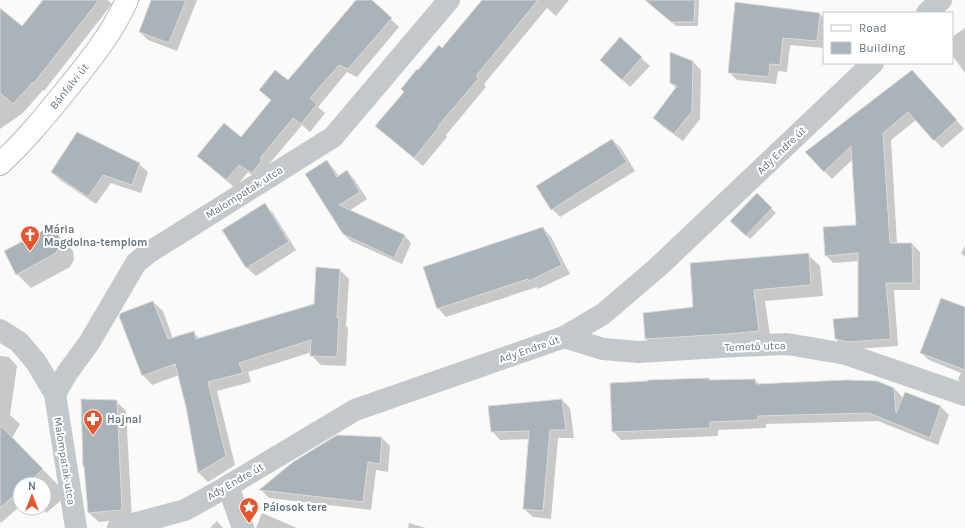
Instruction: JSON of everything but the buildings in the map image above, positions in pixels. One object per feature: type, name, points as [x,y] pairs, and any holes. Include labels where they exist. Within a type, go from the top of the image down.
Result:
[{"type":"street","name":"Bánfalvi út","points":[[0,164],[39,124],[86,66],[127,0]]},
{"type":"street","name":"Malompatak utca","points":[[55,394],[67,373],[89,343],[136,263],[148,253],[333,136],[449,0]]},
{"type":"street","points":[[928,12],[941,0]]},
{"type":"street","name":"Ady Endre út","points":[[131,526],[185,510],[355,410],[564,337],[603,314],[658,267],[872,64]]},
{"type":"street","name":"Malompatak utca","points":[[0,330],[19,342],[36,362],[55,394],[76,528]]},
{"type":"street","name":"Temető utca","points":[[564,337],[603,349],[639,352],[787,344],[846,354],[965,395]]},
{"type":"street","points":[[228,486],[243,528]]},
{"type":"place","name":"Mária Magdolna-templom","points":[[30,252]]},
{"type":"place","name":"Hajnal","points":[[93,436]]},
{"type":"place","name":"Pálosok tere","points":[[249,524]]}]
